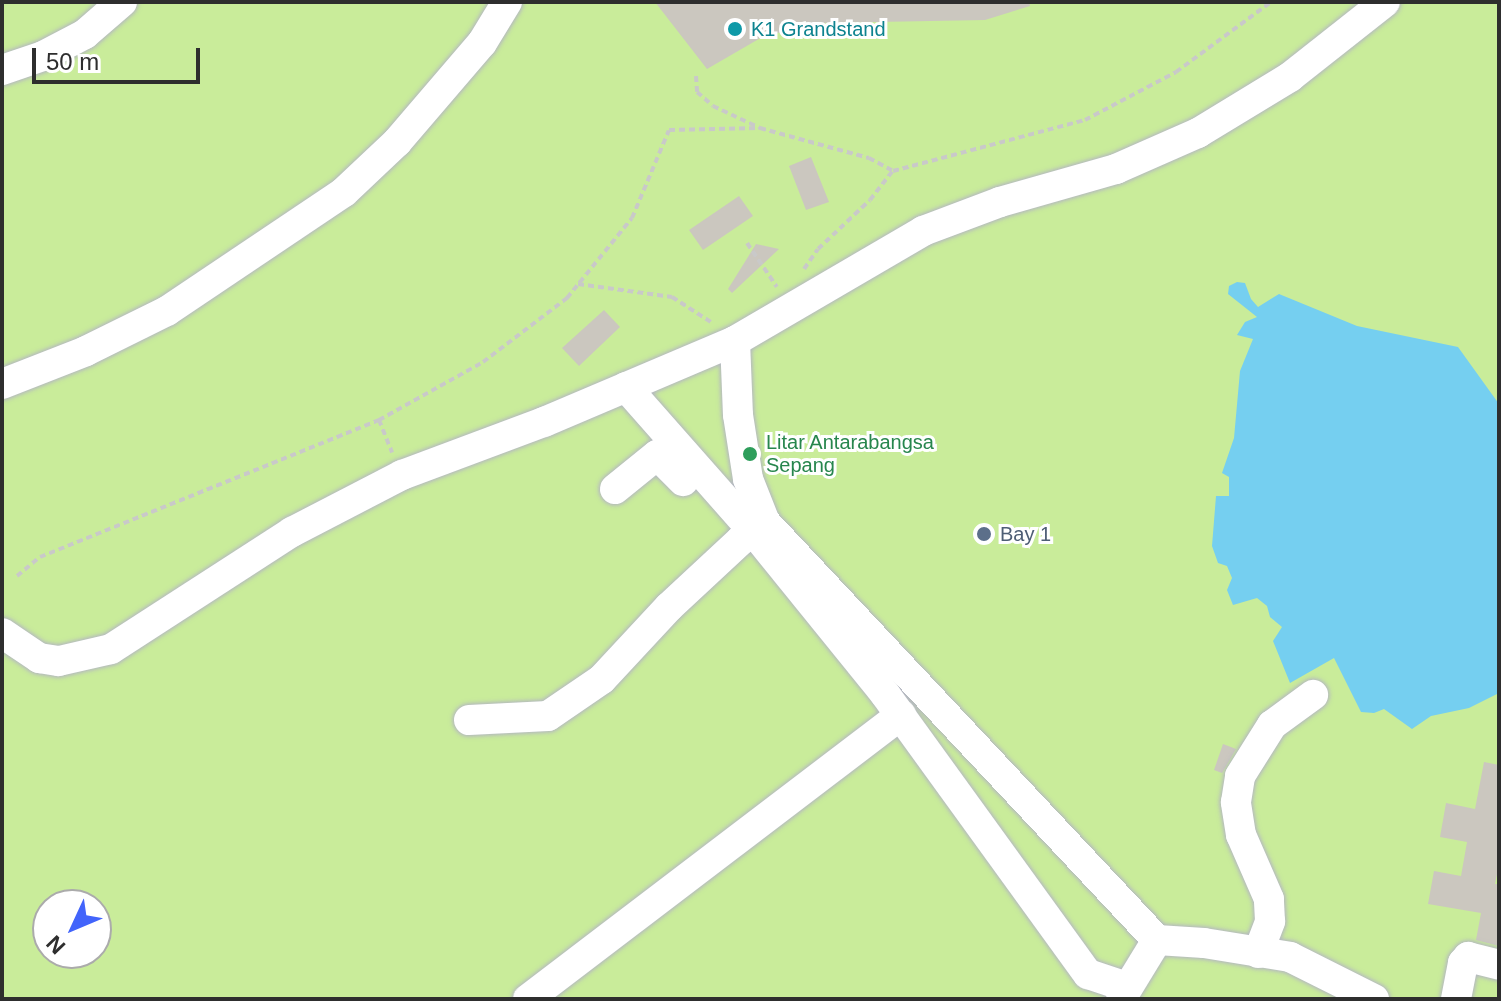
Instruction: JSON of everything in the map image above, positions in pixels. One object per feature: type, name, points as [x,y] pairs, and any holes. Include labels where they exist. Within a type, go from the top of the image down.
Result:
[{"type":"lane","points":[[2,70],[43,56],[85,34],[122,2]]},
{"type":"lane","points":[[11,378],[86,351],[167,311],[344,192],[397,142],[482,43],[507,2]]},
{"type":"lane","points":[[2,633],[39,658],[59,661],[111,649],[139,634],[256,554],[345,503],[402,475],[735,341],[923,231],[1000,202],[1116,169],[1198,133],[1290,77],[1385,2]]},
{"type":"lane","points":[[349,175],[397,142]]},
{"type":"lane","points":[[735,341],[738,415],[753,531]]},
{"type":"lane","points":[[626,387],[753,531],[901,715],[1088,974],[1124,993],[1157,940]]},
{"type":"lane","points":[[615,489],[657,455],[753,531],[1157,940],[1290,957],[1374,999]]},
{"type":"lane","points":[[469,720],[548,716],[602,679],[669,607],[753,531]]},
{"type":"lane","points":[[1258,953],[1270,921],[1269,899],[1241,835],[1236,802],[1240,776],[1272,725],[1313,695]]},
{"type":"lane","points":[[528,999],[901,715]]},
{"type":"lane","points":[[1456,999],[1463,963],[1468,957],[1499,965]]},
{"type":"path","points":[[792,309],[799,276],[818,249],[870,200],[893,171],[1085,120],[1176,72],[1271,2]]},
{"type":"path","points":[[696,76],[697,92],[713,106],[760,128],[869,158],[893,171]]},
{"type":"path","points":[[17,576],[40,557],[379,420],[483,362],[567,298],[632,218],[669,130],[760,128]]},
{"type":"path","points":[[747,243],[792,309]]},
{"type":"path","points":[[578,284],[672,297],[689,305]]},
{"type":"path","points":[[379,420],[390,448]]},
{"type":"green space","name":"Litar Antarabangsa Sepang","points":[[2,2],[1499,2],[1499,999],[2,999]]},
{"type":"water","points":[[1237,282],[1245,283],[1258,307],[1279,294],[1357,326],[1458,347],[1499,404],[1497,694],[1469,708],[1431,716],[1412,729],[1384,709],[1374,713],[1361,712],[1334,658],[1290,683],[1273,641],[1282,627],[1270,617],[1267,606],[1257,598],[1233,605],[1227,590],[1232,578],[1227,566],[1218,563],[1212,546],[1216,496],[1229,496],[1229,477],[1222,473],[1234,438],[1240,371],[1253,339],[1237,335],[1245,322],[1257,317],[1228,294],[1229,286]]},
{"type":"building","name":"K1 Grandstand","points":[[655,2],[1029,2],[1030,6],[985,20],[823,23],[764,36],[707,69]]},
{"type":"building","points":[[811,157],[829,202],[806,210],[789,166]]},
{"type":"building","points":[[739,196],[753,216],[703,250],[689,230]]},
{"type":"building","points":[[756,244],[779,249],[732,293],[728,289]]},
{"type":"building","points":[[604,310],[620,327],[579,366],[562,348]]},
{"type":"building","points":[[1223,744],[1236,749],[1222,773],[1214,770]]},
{"type":"building","points":[[1484,762],[1499,765],[1499,865],[1495,884],[1499,884],[1499,946],[1476,940],[1481,913],[1428,904],[1434,871],[1461,876],[1467,842],[1440,837],[1446,803],[1475,809]]},
{"type":"place","name":"K1 Grandstand","points":[[735,29]]},
{"type":"place","name":"Litar Antarabangsa Sepang","points":[[750,454]]},
{"type":"place","name":"Bay 1","points":[[984,534]]}]
